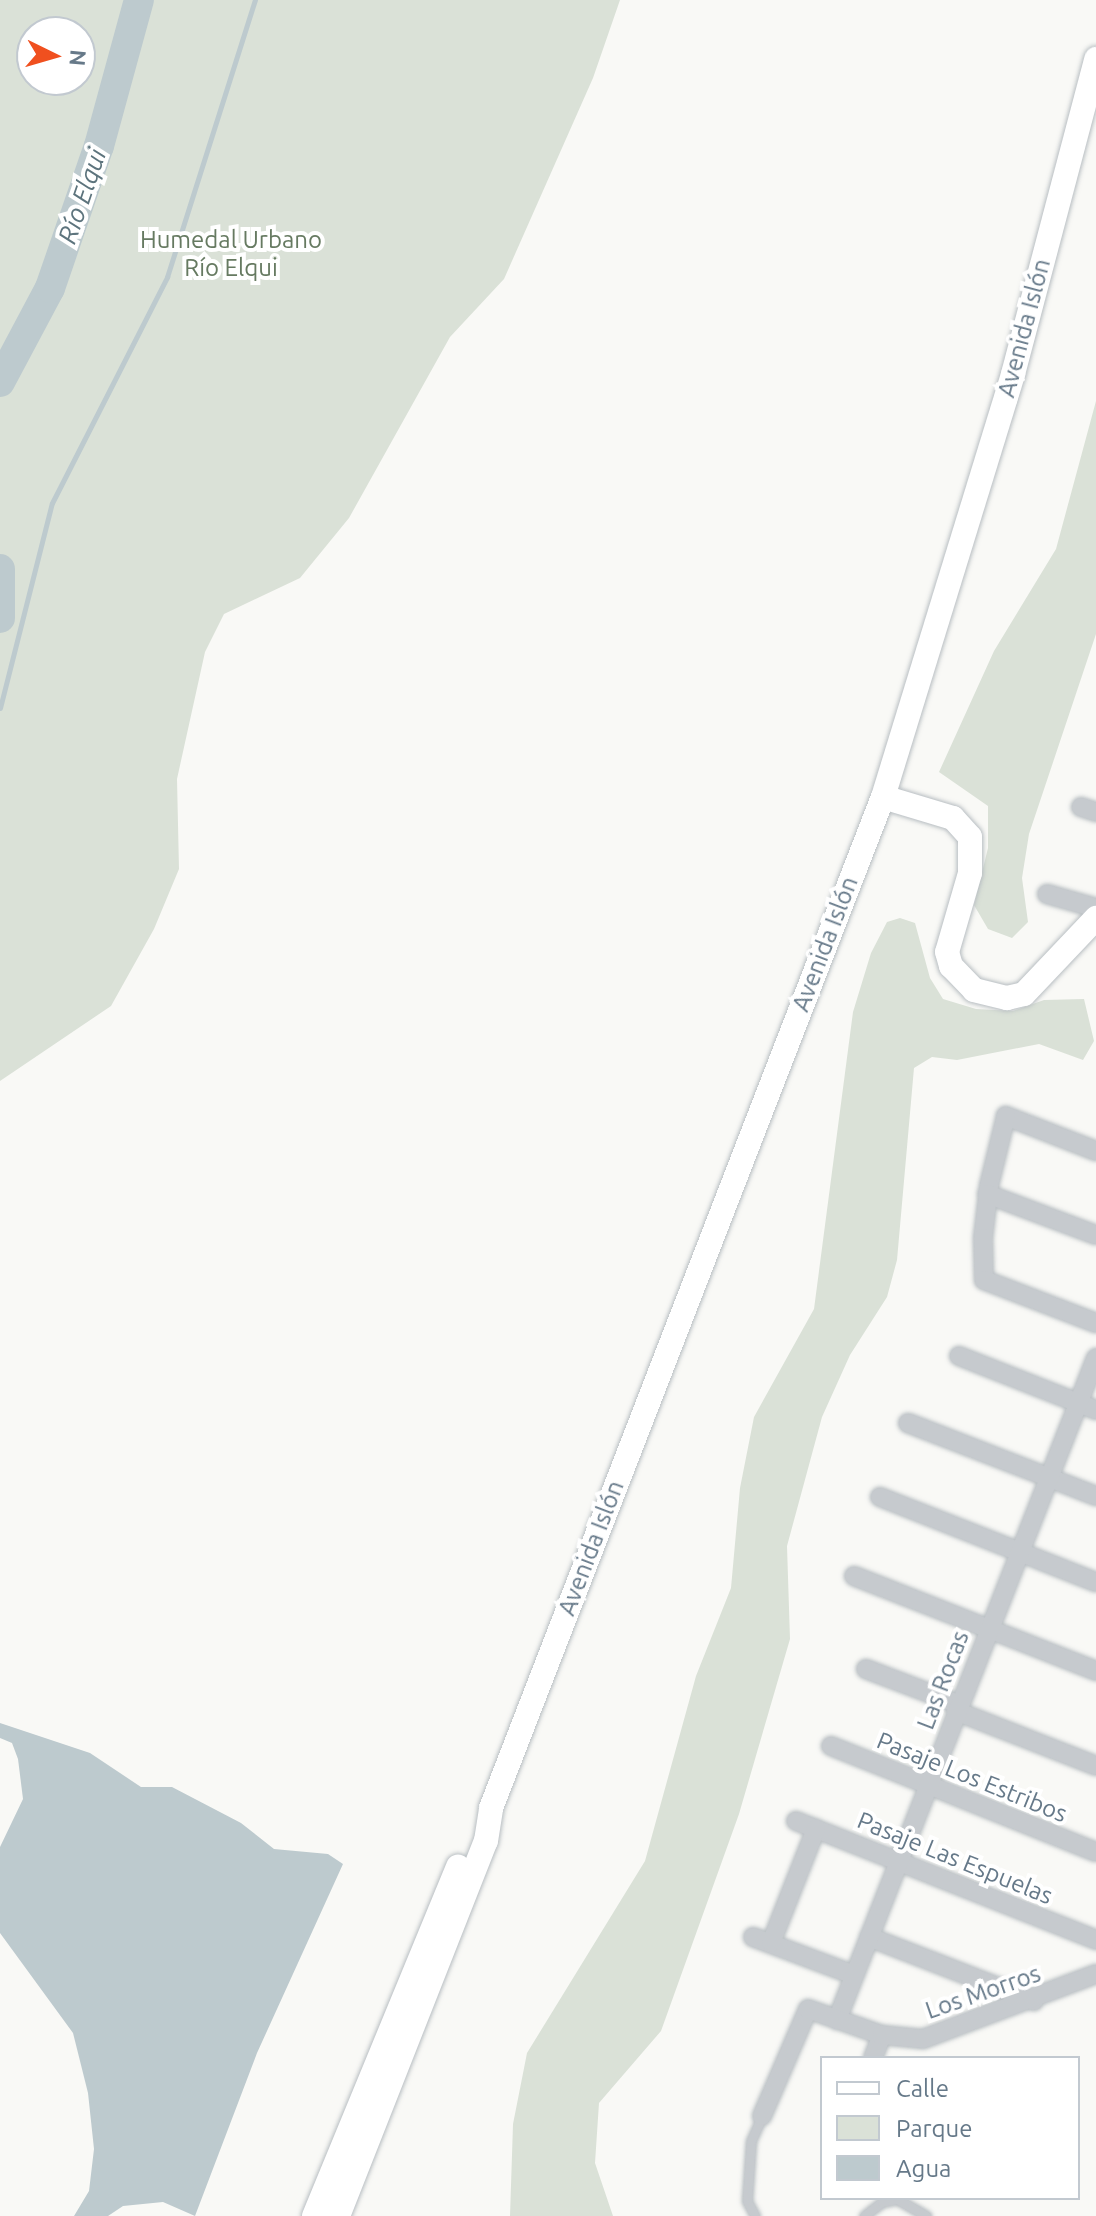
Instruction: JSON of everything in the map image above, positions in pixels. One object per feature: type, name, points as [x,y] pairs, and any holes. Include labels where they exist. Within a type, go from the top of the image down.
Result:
[{"type":"main road","name":"Avenida Islón","points":[[338,2216],[486,1841],[491,1808],[883,797],[1013,374],[1096,59]]},
{"type":"main road","points":[[883,797],[953,818],[970,837],[970,873],[947,952],[951,966],[974,990],[1007,998],[1024,994],[1096,918]]},
{"type":"main road","name":"Avenida Islón","points":[[314,2216],[475,1827],[491,1808]]},
{"type":"street","points":[[1047,894],[1096,908]]},
{"type":"street","points":[[1096,1151],[1006,1116],[987,1194],[984,1280],[1096,1323]]},
{"type":"street","points":[[987,1194],[1096,1235]]},
{"type":"street","points":[[959,1356],[1087,1406]]},
{"type":"street","name":"Las Rocas","points":[[837,2020],[1049,1478],[1087,1406],[1096,1358]]},
{"type":"street","points":[[908,1423],[1096,1496]]},
{"type":"street","points":[[880,1497],[1096,1582]]},
{"type":"street","points":[[854,1576],[1096,1671]]},
{"type":"street","points":[[866,1669],[1096,1766]]},
{"type":"street","name":"Pasaje Los Estribos","points":[[831,1746],[1096,1852]]},
{"type":"street","name":"Pasaje Las Espuelas","points":[[796,1821],[1096,1940]]},
{"type":"street","points":[[771,1943],[816,1829]]},
{"type":"street","points":[[753,1937],[854,1975]]},
{"type":"street","points":[[869,1937],[1034,2001]]},
{"type":"street","name":"Los Morros","points":[[762,2116],[808,2009],[882,2035],[923,2039],[1034,2001],[1096,1974]]},
{"type":"street","points":[[874,2056],[882,2035]]},
{"type":"lane","points":[[755,2216],[747,2201],[751,2141],[762,2116]]},
{"type":"lane","points":[[864,2216],[882,2202],[892,2200]]},
{"type":"lane","points":[[899,2200],[927,2216]]},
{"type":"green space","name":"Humedal Urbano Río Elqui","points":[[0,0],[620,0],[593,78],[504,279],[450,337],[349,518],[300,578],[224,614],[205,652],[177,779],[179,869],[154,929],[111,1006],[0,1081]]},
{"type":"green space","points":[[1096,401],[1096,634],[1029,834],[1022,878],[1028,922],[1012,938],[988,929],[974,905],[988,848],[988,806],[939,772],[994,651],[1056,549]]},
{"type":"green space","points":[[900,918],[915,923],[930,978],[943,999],[976,1009],[1013,1011],[1044,1000],[1084,999],[1094,1041],[1083,1060],[1039,1044],[957,1060],[932,1057],[914,1068],[897,1260],[887,1297],[850,1355],[822,1417],[787,1546],[790,1639],[739,1814],[661,2031],[599,2103],[595,2163],[613,2216],[510,2216],[513,2124],[527,2053],[645,1861],[696,1676],[731,1588],[740,1488],[754,1417],[814,1309],[853,1012],[871,953],[887,922]]},
{"type":"water","points":[[0,1723],[90,1753],[141,1787],[172,1787],[241,1823],[274,1849],[328,1854],[343,1864],[257,2053],[195,2216],[163,2202],[123,2206],[108,2216],[74,2216],[89,2191],[94,2149],[88,2093],[73,2033],[0,1933],[0,1847],[23,1799],[18,1759],[12,1743],[0,1738]]},
{"type":"waterway","name":"Río Elqui","points":[[0,382],[50,288],[99,146],[139,0]]},
{"type":"waterway","points":[[0,708],[52,503],[167,277],[255,0]]},
{"type":"waterway","name":"Río Elqui","points":[[0,569],[0,618]]}]
